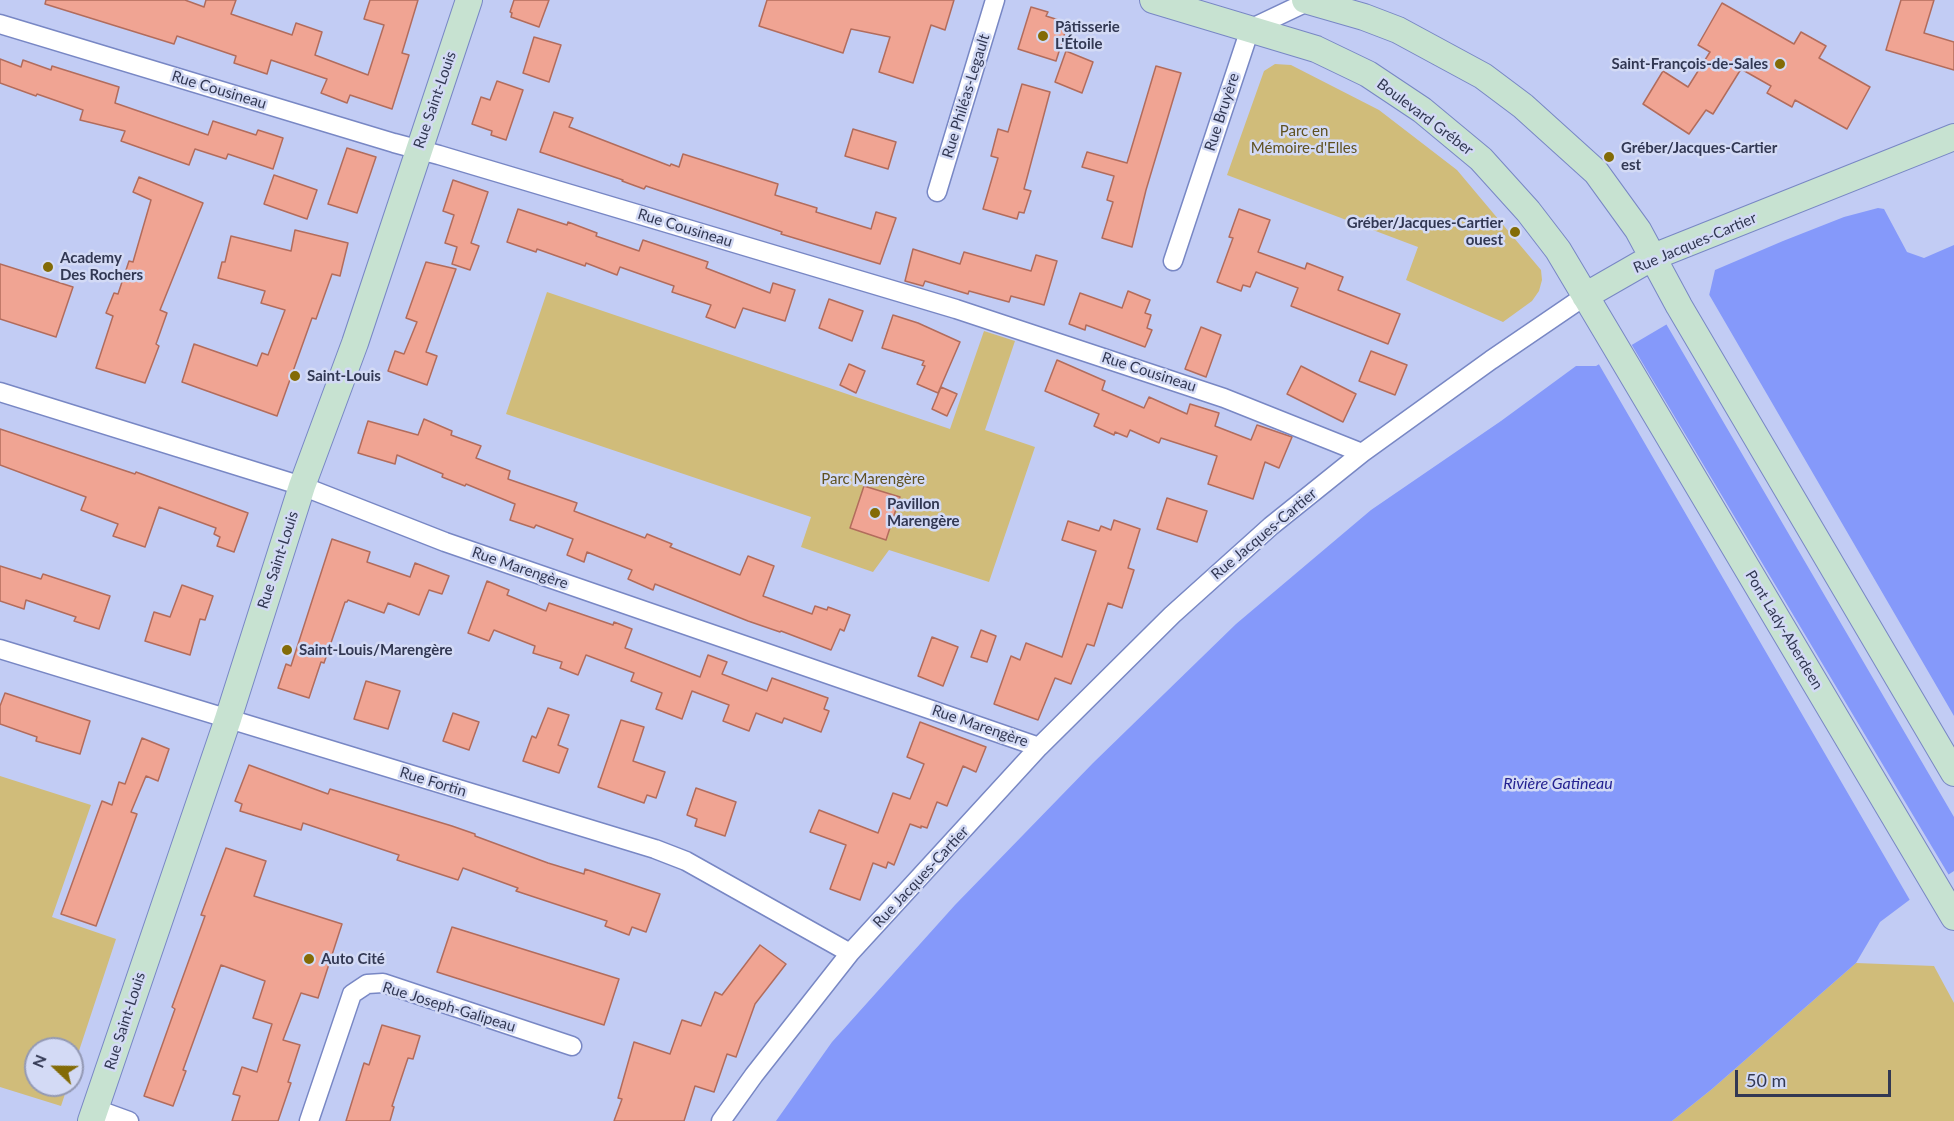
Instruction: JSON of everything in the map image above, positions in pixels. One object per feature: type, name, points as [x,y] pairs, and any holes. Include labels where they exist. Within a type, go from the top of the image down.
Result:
[{"type":"main road","name":"Rue Saint-Louis","points":[[93,1115],[228,719],[302,486],[355,343],[469,0]]},
{"type":"main road","name":"Boulevard Gréber","points":[[1153,0],[1316,49],[1368,74],[1422,110],[1481,159],[1528,211],[1558,250],[1614,344]]},
{"type":"main road","points":[[1309,0],[1398,30],[1483,76],[1558,135],[1596,172],[1631,220],[1679,306],[1954,773]]},
{"type":"main road","name":"Rue Jacques-Cartier","points":[[1585,296],[1653,257],[1954,137]]},
{"type":"main road","name":"Pont Lady-Aberdeen","points":[[1614,344],[1954,917]]},
{"type":"street","name":"Rue Philéas-Legault","points":[[937,192],[995,0]]},
{"type":"street","points":[[1250,29],[1309,0]]},
{"type":"street","name":"Rue Cousineau","points":[[0,24],[418,151],[988,319],[1224,398],[1362,453]]},
{"type":"street","name":"Rue Bruyère","points":[[1173,261],[1250,29]]},
{"type":"street","name":"Rue Jacques-Cartier","points":[[721,1121],[767,1058],[850,953],[1039,747],[1172,615],[1271,526],[1362,453],[1585,296]]},
{"type":"street","name":"Rue Marengère","points":[[0,392],[302,486],[445,542],[1039,747]]},
{"type":"street","name":"Rue Fortin","points":[[0,649],[666,853],[686,861],[850,953]]},
{"type":"street","name":"Rue Joseph-Galipeau","points":[[309,1121],[352,994],[367,984],[383,983],[572,1046]]},
{"type":"street","points":[[93,1115],[129,1121]]},
{"type":"green space","name":"Parc en Mémoire-d'Elles","points":[[1275,64],[1291,65],[1379,110],[1457,170],[1541,270],[1542,280],[1539,291],[1532,301],[1503,322],[1406,280],[1418,247],[1227,175],[1264,71]]},
{"type":"green space","name":"Parc Marengère","points":[[547,292],[950,429],[984,331],[1015,341],[985,430],[1035,447],[989,582],[889,550],[873,572],[801,547],[811,517],[506,414]]},
{"type":"green space","points":[[0,776],[91,805],[52,917],[116,939],[84,1037],[24,1037],[24,1094],[0,1087]]},
{"type":"green space","points":[[1856,963],[1934,966],[1954,1003],[1954,1121],[1672,1121],[1712,1089]]},
{"type":"green space","points":[[32,1097],[64,1097],[61,1106]]},
{"type":"water","name":"Rivière Gatineau","points":[[1878,208],[1884,209],[1907,252],[1924,258],[1954,245],[1954,871],[1880,922],[1856,963],[1712,1089],[1672,1121],[776,1121],[832,1042],[955,905],[1093,763],[1236,624],[1371,510],[1501,421],[1576,366],[1596,366],[1708,300],[1715,270],[1844,217]]},
{"type":"pier","points":[[1707,291],[1954,716],[1954,817],[1665,322],[1706,298]]},
{"type":"pier","points":[[1630,342],[1950,877],[1911,902],[1597,361]]},
{"type":"building","points":[[46,0],[185,0],[204,7],[206,0],[236,0],[231,14],[292,35],[296,23],[322,32],[315,55],[368,75],[384,25],[364,19],[370,0],[418,0],[402,53],[409,55],[392,109],[350,95],[347,103],[321,93],[327,79],[271,60],[267,74],[234,63],[236,56],[177,36],[174,44],[45,4]]},
{"type":"building","points":[[514,0],[549,0],[539,27],[511,17],[510,12]]},
{"type":"building","points":[[767,0],[954,0],[945,30],[931,25],[913,83],[879,72],[890,37],[851,29],[843,53],[759,26]]},
{"type":"building","points":[[1901,0],[1934,0],[1924,33],[1954,42],[1954,70],[1886,50]]},
{"type":"building","name":"Saint-François-de-Sales","points":[[1722,3],[1794,44],[1801,32],[1826,46],[1819,58],[1870,87],[1847,129],[1795,100],[1792,107],[1767,93],[1771,86],[1741,69],[1713,114],[1706,110],[1689,134],[1643,104],[1663,71],[1688,87],[1710,52],[1698,45]]},
{"type":"building","name":"Pâtisserie L'Étoile","points":[[1031,7],[1048,12],[1046,16],[1068,23],[1056,61],[1018,49]]},
{"type":"building","points":[[534,37],[561,45],[549,82],[523,73]]},
{"type":"building","points":[[1066,51],[1093,62],[1082,93],[1055,82]]},
{"type":"building","points":[[0,59],[21,67],[23,60],[51,70],[52,66],[119,87],[115,103],[208,135],[213,121],[256,135],[258,130],[283,138],[273,169],[228,154],[226,159],[195,149],[189,165],[121,141],[125,131],[80,120],[83,110],[0,83]]},
{"type":"building","points":[[1156,66],[1181,73],[1146,190],[1132,247],[1102,238],[1113,202],[1107,200],[1114,176],[1082,167],[1087,152],[1127,163]]},
{"type":"building","points":[[497,81],[523,90],[506,140],[491,135],[492,131],[472,124],[481,97],[490,100]]},
{"type":"building","points":[[1022,84],[1050,92],[1024,189],[1031,191],[1024,213],[1019,212],[1017,219],[983,209],[998,158],[991,156],[998,129],[1008,132]]},
{"type":"building","points":[[554,112],[573,118],[569,127],[670,166],[671,164],[679,167],[683,154],[778,184],[775,195],[817,208],[816,212],[871,229],[876,212],[896,218],[880,264],[781,234],[782,232],[646,186],[644,189],[540,152]]},
{"type":"building","points":[[853,129],[896,142],[888,169],[845,156]]},
{"type":"building","points":[[347,148],[376,157],[357,213],[328,204]]},
{"type":"building","points":[[274,175],[317,190],[307,219],[264,204]]},
{"type":"building","points":[[139,177],[203,203],[160,310],[167,313],[156,344],[159,346],[145,383],[96,368],[113,316],[106,313],[114,293],[118,294],[129,261],[133,262],[151,200],[133,192]]},
{"type":"building","points":[[453,180],[488,192],[471,243],[479,246],[470,270],[452,264],[457,247],[445,243],[454,215],[443,211]]},
{"type":"building","points":[[518,209],[567,225],[568,222],[597,233],[596,236],[639,251],[643,240],[708,262],[706,268],[770,293],[773,283],[795,290],[785,321],[743,308],[735,328],[706,317],[711,305],[672,292],[674,286],[620,267],[617,275],[586,263],[585,266],[537,249],[536,252],[507,242]]},
{"type":"building","points":[[1239,209],[1270,220],[1258,252],[1305,269],[1307,263],[1343,277],[1338,290],[1400,314],[1388,344],[1291,306],[1298,288],[1256,272],[1250,287],[1243,285],[1241,291],[1217,282],[1233,238],[1229,237]]},
{"type":"building","points":[[295,230],[348,243],[340,276],[332,274],[316,319],[312,318],[277,416],[182,382],[194,344],[257,366],[262,353],[268,355],[285,310],[261,303],[265,291],[218,278],[222,262],[225,262],[231,236],[291,251]]},
{"type":"building","points":[[913,249],[960,264],[964,252],[1031,271],[1036,255],[1057,261],[1044,305],[1011,296],[1009,302],[969,291],[968,294],[925,281],[923,286],[905,281]]},
{"type":"building","points":[[426,262],[456,269],[426,352],[437,356],[427,385],[388,371],[395,351],[404,354],[417,322],[406,318]]},
{"type":"building","points":[[0,264],[73,287],[56,337],[0,319]]},
{"type":"building","points":[[1128,291],[1150,300],[1145,313],[1151,315],[1147,328],[1152,330],[1145,347],[1086,325],[1085,330],[1069,324],[1080,293],[1122,308]]},
{"type":"building","points":[[829,299],[863,311],[852,341],[819,328]]},
{"type":"building","points":[[893,315],[918,323],[960,342],[938,393],[917,384],[925,366],[922,365],[924,361],[882,348]]},
{"type":"building","points":[[1201,327],[1221,335],[1206,377],[1185,369]]},
{"type":"building","points":[[1371,351],[1407,365],[1395,395],[1359,381]]},
{"type":"building","points":[[1057,360],[1105,381],[1102,390],[1144,408],[1149,397],[1187,414],[1190,404],[1219,413],[1215,426],[1251,440],[1257,425],[1292,437],[1279,468],[1265,462],[1253,499],[1208,484],[1217,456],[1161,438],[1159,443],[1130,430],[1127,437],[1115,432],[1114,435],[1094,426],[1099,414],[1045,391]]},
{"type":"building","points":[[849,364],[865,371],[856,393],[840,385]]},
{"type":"building","points":[[1301,366],[1356,394],[1343,422],[1287,394]]},
{"type":"building","points":[[941,387],[957,394],[947,416],[932,409]]},
{"type":"building","points":[[424,419],[452,431],[451,435],[481,446],[476,458],[510,471],[508,479],[577,503],[574,511],[645,538],[647,534],[672,544],[670,547],[740,575],[748,556],[774,566],[763,596],[812,614],[815,606],[827,610],[828,607],[850,615],[844,631],[840,629],[831,650],[748,621],[655,584],[653,590],[628,579],[632,570],[587,552],[584,562],[567,555],[573,539],[536,525],[534,528],[510,520],[515,504],[442,477],[443,474],[397,455],[395,464],[358,453],[368,421],[418,435]]},
{"type":"building","points":[[0,429],[135,474],[136,472],[248,513],[234,552],[217,546],[220,537],[214,534],[216,528],[159,507],[145,547],[113,536],[118,524],[81,510],[86,497],[0,465]]},
{"type":"building","name":"Pavillon Marengère","points":[[864,486],[900,497],[886,540],[850,528]]},
{"type":"building","points":[[1167,498],[1207,511],[1197,542],[1157,529]]},
{"type":"building","points":[[1114,520],[1140,529],[1128,568],[1134,570],[1122,608],[1108,603],[1094,646],[1087,644],[1071,684],[1055,678],[1038,720],[994,704],[1011,656],[1020,660],[1026,643],[1062,657],[1096,551],[1062,540],[1068,521],[1099,531],[1101,526],[1111,530]]},
{"type":"building","points":[[332,539],[370,552],[367,562],[410,577],[415,563],[449,576],[442,594],[429,590],[419,615],[388,603],[384,613],[348,600],[345,602],[309,698],[278,688],[286,664],[291,666]]},
{"type":"building","points":[[0,566],[41,579],[43,574],[110,596],[99,629],[74,621],[76,617],[26,600],[24,609],[0,601]]},
{"type":"building","points":[[487,581],[509,590],[507,595],[546,611],[549,603],[613,625],[614,622],[632,629],[625,648],[700,677],[708,655],[727,662],[722,674],[767,691],[772,678],[828,698],[824,709],[829,711],[821,732],[784,718],[782,723],[756,713],[749,731],[723,721],[729,705],[692,691],[682,719],[656,709],[662,693],[631,681],[634,673],[586,655],[578,675],[560,668],[562,662],[533,653],[535,646],[494,630],[489,641],[468,633]]},
{"type":"building","points":[[182,585],[213,596],[205,620],[200,619],[190,655],[145,641],[154,612],[170,617]]},
{"type":"building","points":[[981,630],[996,636],[987,662],[971,657]]},
{"type":"building","points":[[932,637],[958,647],[943,686],[918,676]]},
{"type":"building","points":[[366,681],[400,691],[388,729],[354,719]]},
{"type":"building","points":[[5,693],[90,721],[80,754],[36,741],[37,737],[0,724],[0,706]]},
{"type":"building","points":[[548,708],[569,715],[558,745],[568,749],[559,773],[523,761],[532,736],[536,738]]},
{"type":"building","points":[[453,713],[479,722],[469,750],[443,741]]},
{"type":"building","points":[[621,720],[644,727],[633,761],[665,772],[656,798],[647,795],[644,803],[598,787]]},
{"type":"building","points":[[920,722],[986,747],[976,772],[963,766],[947,806],[937,802],[927,828],[910,824],[894,865],[888,862],[886,868],[873,863],[860,900],[830,889],[846,845],[810,832],[819,810],[878,833],[893,793],[910,799],[924,764],[907,757]]},
{"type":"building","points":[[142,738],[169,749],[158,781],[146,776],[131,812],[137,814],[96,926],[61,914],[102,801],[112,805],[119,782],[125,784]]},
{"type":"building","points":[[249,765],[328,794],[330,789],[452,826],[548,863],[584,874],[585,869],[660,894],[646,932],[632,927],[629,935],[605,926],[607,921],[516,891],[518,888],[463,868],[458,880],[397,860],[399,855],[303,823],[301,830],[240,811],[242,804],[235,801]]},
{"type":"building","points":[[696,788],[736,802],[725,836],[695,826],[697,819],[687,815]]},
{"type":"building","points":[[226,848],[266,861],[254,896],[342,924],[318,998],[301,993],[283,1040],[300,1045],[288,1082],[291,1083],[278,1121],[232,1121],[240,1096],[233,1094],[242,1067],[257,1072],[272,1024],[253,1018],[265,981],[221,965],[183,1070],[186,1071],[173,1106],[144,1096],[175,1009],[172,1007],[205,916],[201,915]]},
{"type":"building","points":[[452,927],[619,979],[604,1025],[437,972]]},
{"type":"building","points":[[760,945],[786,964],[755,1004],[736,1057],[727,1054],[714,1092],[695,1086],[684,1121],[614,1121],[622,1099],[618,1098],[634,1042],[670,1054],[682,1020],[701,1026],[715,992],[722,995]]},
{"type":"building","points":[[382,1025],[420,1036],[413,1059],[408,1058],[392,1106],[394,1107],[390,1121],[346,1121],[364,1063],[369,1065]]},
{"type":"place","name":"Pâtisserie L'Étoile","points":[[1043,36]]},
{"type":"place","name":"Saint-François-de-Sales","points":[[1780,64]]},
{"type":"place","name":"Gréber/Jacques-Cartier est","points":[[1609,157]]},
{"type":"place","name":"Gréber/Jacques-Cartier ouest","points":[[1515,232]]},
{"type":"place","name":"Academy Des Rochers","points":[[48,267]]},
{"type":"place","name":"Saint-Louis","points":[[295,376]]},
{"type":"place","name":"Pavillon Marengère","points":[[875,513]]},
{"type":"place","name":"Saint-Louis/Marengère","points":[[287,650]]},
{"type":"place","name":"Auto Cité","points":[[309,959]]}]
